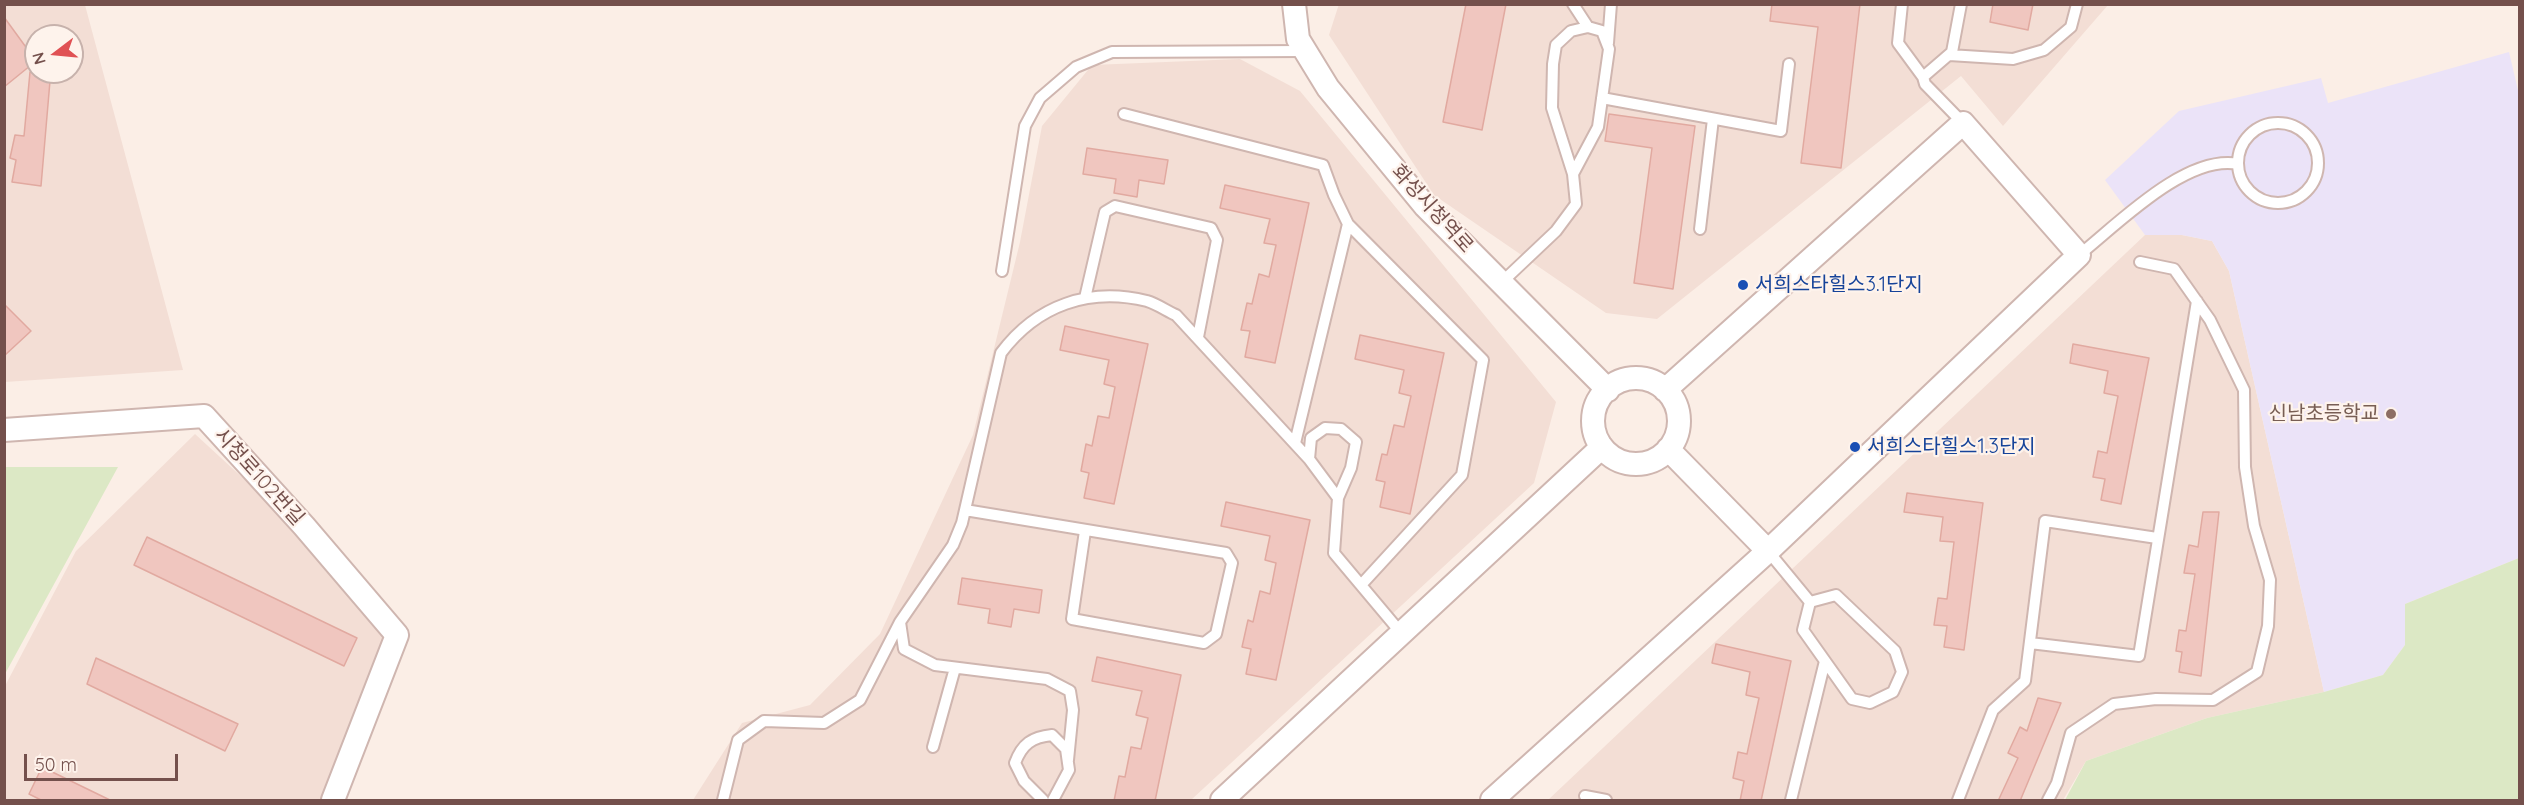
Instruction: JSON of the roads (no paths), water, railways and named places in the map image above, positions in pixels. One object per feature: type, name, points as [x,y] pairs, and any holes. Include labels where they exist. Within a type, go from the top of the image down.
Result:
[{"type":"street","name":"화성시청역로","points":[[1294,4],[1298,39],[1328,88],[1425,206],[1608,390]]},
{"type":"street","points":[[1492,801],[1768,551],[2079,255],[1963,123],[1665,390]]},
{"type":"street","points":[[1629,379],[1644,379],[1665,390],[1676,405],[1679,419],[1678,433],[1661,456],[1639,464],[1620,461],[1602,447],[1595,433],[1594,414],[1597,404],[1608,390],[1616,383],[1629,379]]},
{"type":"street","name":"시청로102번길","points":[[4,430],[204,416],[304,526],[398,635],[333,801]]},
{"type":"street","points":[[1222,801],[1602,447]]},
{"type":"street","points":[[1668,449],[1768,551]]},
{"type":"lane","points":[[1573,4],[1588,27]]},
{"type":"lane","points":[[1573,174],[1598,128],[1611,4]]},
{"type":"lane","points":[[1902,4],[1898,43],[1923,76],[1925,84],[1963,123]]},
{"type":"lane","points":[[1923,76],[1952,52],[1961,4]]},
{"type":"lane","points":[[1949,54],[2013,59],[2044,50],[2071,27],[2077,4]]},
{"type":"lane","points":[[1502,283],[1556,231],[1576,204],[1573,174],[1552,108],[1556,45],[1571,32],[1588,27],[1602,31],[1608,46]]},
{"type":"lane","points":[[1002,271],[1025,126],[1040,98],[1076,67],[1112,52],[1305,51]]},
{"type":"lane","points":[[1602,98],[1780,131],[1789,64]]},
{"type":"lane","points":[[1124,114],[1323,165],[1348,224],[1484,360],[1462,475],[1360,585]]},
{"type":"lane","points":[[1700,230],[1713,119]]},
{"type":"lane","points":[[2281,123],[2294,126],[2305,133],[2313,144],[2318,169],[2313,182],[2305,192],[2295,199],[2282,203],[2269,202],[2257,197],[2244,182],[2238,164],[2240,151],[2246,139],[2256,130],[2268,124],[2281,123]]},
{"type":"lane","points":[[2079,255],[2154,195],[2189,173],[2225,162],[2238,164]]},
{"type":"lane","points":[[1085,298],[1105,212],[1114,206],[1211,228],[1217,240],[1198,337]]},
{"type":"lane","points":[[1294,443],[1348,224]]},
{"type":"lane","points":[[2048,801],[2057,783],[2071,733],[2114,704],[2156,699],[2213,700],[2257,672],[2268,626],[2270,580],[2254,526],[2245,467],[2244,390],[2210,320],[2174,269],[2140,262]]},
{"type":"lane","points":[[723,801],[738,740],[764,721],[824,723],[860,700],[900,622],[953,544],[962,523],[1001,353],[1016,333],[1043,313],[1085,298],[1118,297],[1149,302],[1176,315],[1309,459],[1338,498]]},
{"type":"lane","points":[[2030,643],[2139,656],[2197,301]]},
{"type":"lane","points":[[1309,459],[1311,438],[1325,428],[1341,429],[1356,442],[1351,468],[1338,498],[1334,553],[1402,634]]},
{"type":"lane","points":[[965,510],[1226,553],[1232,563],[1216,634],[1204,643],[1072,619],[1085,531]]},
{"type":"lane","points":[[1958,801],[1993,710],[2025,681],[2045,521],[2157,537]]},
{"type":"lane","points":[[1768,551],[1810,602]]},
{"type":"lane","points":[[1836,595],[1895,651],[1902,672],[1893,692],[1870,703],[1852,699],[1803,630],[1810,602],[1836,595]]},
{"type":"lane","points":[[900,622],[904,649],[935,665],[1047,680],[1070,691],[1073,710],[1068,760]]},
{"type":"lane","points":[[1791,801],[1825,661]]},
{"type":"lane","points":[[933,747],[955,668]]},
{"type":"lane","points":[[1043,801],[1024,781],[1015,763],[1019,750],[1038,736],[1052,735],[1066,749],[1069,770],[1053,801]]},
{"type":"lane","points":[[1585,796],[1606,801]]},
{"type":"place","name":"서희스타힐스3.1단지","points":[[1743,285]]},
{"type":"place","name":"신남초등학교","points":[[2391,414]]},
{"type":"place","name":"서희스타힐스1.3단지","points":[[1855,447]]}]
